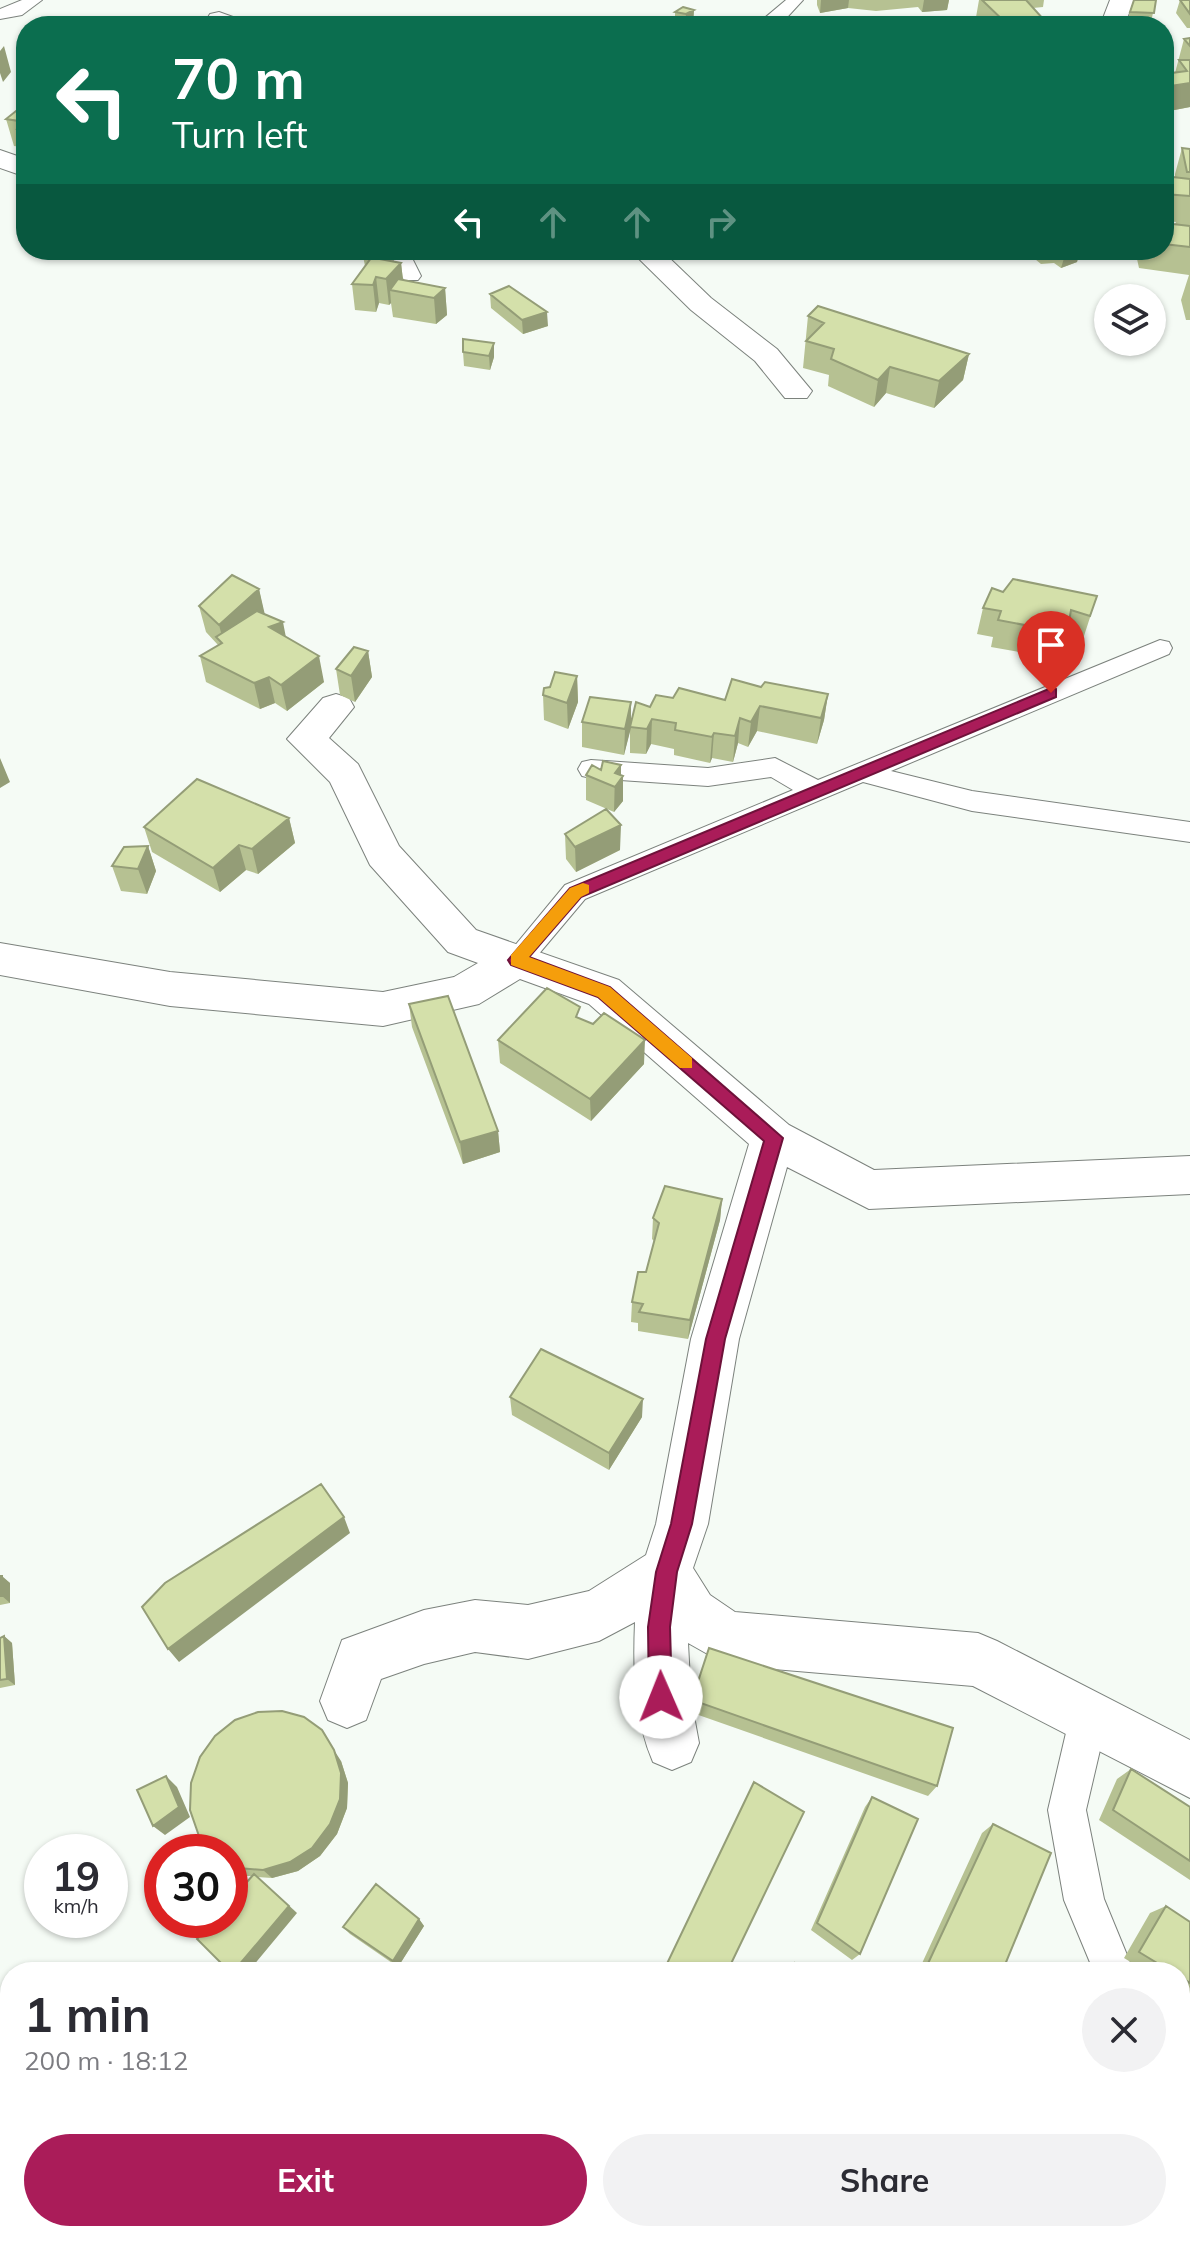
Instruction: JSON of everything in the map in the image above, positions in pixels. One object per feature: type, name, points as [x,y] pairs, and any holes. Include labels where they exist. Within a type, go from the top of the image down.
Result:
[{"type":"street","points":[[655,260],[701,304],[766,355],[796,391]]},
{"type":"street","points":[[336,707],[306,739],[345,774],[384,855],[462,941],[604,992],[773,1138],[869,1190],[1190,1175]]},
{"type":"street","points":[[0,959],[170,989],[383,1009],[464,992],[517,960]]},
{"type":"street","points":[[672,1743],[661,1697],[659,1627],[666,1572],[682,1524],[715,1339],[773,1138]]},
{"type":"street","points":[[347,1701],[361,1659],[424,1637],[475,1626],[528,1632],[599,1615],[666,1572]]},
{"type":"street","points":[[666,1572],[691,1614],[727,1638],[978,1660],[1088,1720],[1190,1770]]},
{"type":"lane","points":[[0,14],[16,11],[34,0]]},
{"type":"lane","points":[[779,16],[795,0]]},
{"type":"lane","points":[[403,260],[411,276]]},
{"type":"lane","points":[[517,960],[575,892],[1160,648]]},
{"type":"lane","points":[[591,769],[708,777],[775,767],[815,791]]},
{"type":"lane","points":[[860,772],[972,801],[1190,832]]},
{"type":"lane","points":[[1088,1720],[1067,1810],[1084,1900],[1110,1962]]},
{"type":"building","points":[[982,0],[1026,0],[1040,16],[999,16]]},
{"type":"building","points":[[1134,0],[1156,0],[1154,13],[1130,12]]},
{"type":"building","points":[[1180,0],[1190,0],[1190,14]]},
{"type":"building","points":[[683,7],[694,10],[686,14],[675,12]]},
{"type":"building","points":[[1179,60],[1190,60],[1190,83],[1174,85],[1174,73],[1187,71]]},
{"type":"building","points":[[16,111],[16,121],[6,119]]},
{"type":"building","points":[[1182,148],[1190,149],[1190,172],[1187,172]]},
{"type":"building","points":[[1174,177],[1190,179],[1190,196],[1174,195]]},
{"type":"building","points":[[1174,224],[1190,226],[1190,247],[1174,245]]},
{"type":"building","points":[[370,260],[401,263],[386,279],[376,277],[373,285],[352,284]]},
{"type":"building","points":[[398,279],[445,288],[434,298],[390,290]]},
{"type":"building","points":[[509,286],[547,312],[522,320],[490,294]]},
{"type":"building","points":[[818,306],[969,354],[939,381],[890,367],[878,380],[831,359],[834,349],[806,341],[824,323],[808,316]]},
{"type":"building","points":[[463,339],[494,343],[489,356],[463,352]]},
{"type":"building","points":[[232,575],[259,589],[219,625],[199,606]]},
{"type":"building","points":[[1013,579],[1097,596],[1090,616],[1071,610],[1067,633],[998,620],[1001,611],[983,608],[992,588],[1003,592]]},
{"type":"building","points":[[257,611],[283,622],[269,627],[319,656],[281,685],[269,677],[254,683],[200,656],[222,643],[216,637]]},
{"type":"building","points":[[354,647],[368,651],[351,676],[336,669]]},
{"type":"building","points":[[555,672],[577,676],[567,703],[543,695],[544,688],[550,687]]},
{"type":"building","points":[[732,679],[761,687],[765,682],[828,694],[821,718],[760,706],[751,722],[740,718],[735,736],[714,733],[712,737],[675,730],[676,723],[652,719],[647,729],[630,727],[636,702],[650,707],[656,695],[673,698],[679,688],[725,700]]},
{"type":"building","points":[[590,697],[631,702],[625,729],[582,722]]},
{"type":"building","points":[[603,761],[621,765],[615,773],[623,776],[615,787],[586,775],[592,765],[601,770]]},
{"type":"building","points":[[197,779],[289,818],[252,849],[239,845],[213,868],[144,827]]},
{"type":"building","points":[[606,809],[621,825],[575,847],[565,834]]},
{"type":"building","points":[[148,846],[138,869],[112,866],[124,847]]},
{"type":"building","points":[[547,988],[580,1007],[576,1017],[593,1024],[604,1013],[645,1040],[590,1099],[498,1040]]},
{"type":"building","points":[[448,996],[498,1131],[460,1142],[409,1004]]},
{"type":"building","points":[[665,1186],[722,1199],[690,1320],[639,1312],[643,1304],[632,1302],[638,1272],[646,1272],[659,1223],[653,1218]]},
{"type":"building","points":[[541,1349],[643,1399],[609,1453],[510,1397]]},
{"type":"building","points":[[321,1484],[344,1517],[168,1649],[142,1607],[165,1583]]},
{"type":"building","points":[[4,1636],[7,1679],[0,1680],[0,1638]]},
{"type":"building","points":[[709,1648],[953,1728],[937,1786],[692,1700]]},
{"type":"building","points":[[282,1711],[304,1717],[322,1730],[334,1750],[341,1773],[340,1799],[330,1824],[312,1848],[290,1862],[263,1870],[248,1869],[248,1834],[198,1834],[190,1810],[191,1783],[200,1757],[215,1736],[235,1720],[258,1712]]},
{"type":"building","points":[[1131,1769],[1190,1807],[1190,1861],[1113,1810]]},
{"type":"building","points":[[166,1776],[179,1807],[153,1826],[137,1790]]},
{"type":"building","points":[[754,1782],[804,1812],[732,1962],[668,1962]]},
{"type":"building","points":[[872,1797],[918,1819],[860,1954],[817,1923]]},
{"type":"building","points":[[993,1824],[1051,1853],[1006,1962],[929,1962]]},
{"type":"building","points":[[254,1874],[289,1906],[241,1962],[220,1962],[197,1939],[248,1938],[248,1881]]},
{"type":"building","points":[[376,1884],[419,1919],[393,1961],[343,1927]]},
{"type":"building","points":[[1166,1906],[1190,1922],[1190,1962],[1156,1962],[1139,1952]]},
{"type":"slow traffic","points":[[583,889],[575,892],[517,960],[604,992],[686,1063]]},
{"type":"route","points":[[661,1697],[659,1627],[666,1572],[682,1524],[715,1339],[773,1138],[604,992],[517,960],[575,892],[1051,693]]}]
